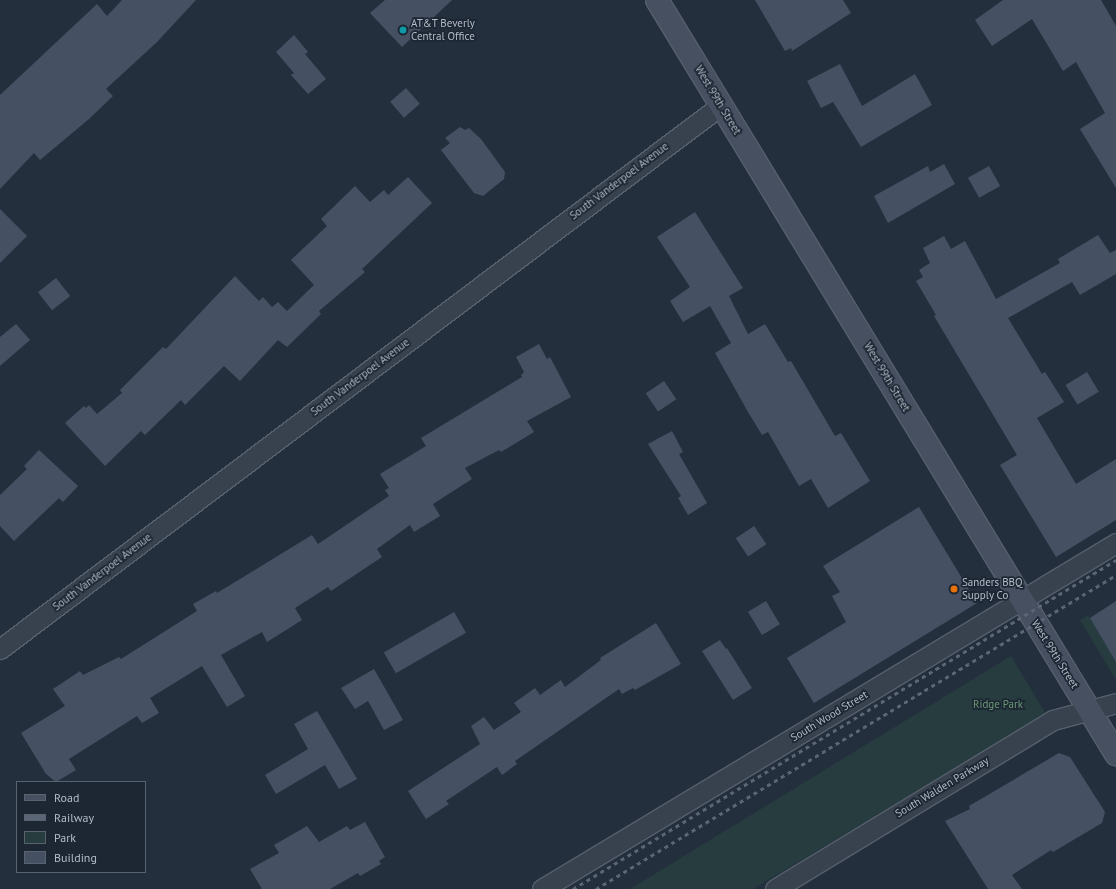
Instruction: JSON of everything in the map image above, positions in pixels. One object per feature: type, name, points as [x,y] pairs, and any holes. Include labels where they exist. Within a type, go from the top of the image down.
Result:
[{"type":"street","name":"West 99th Street","points":[[657,0],[1116,754]]},
{"type":"street","name":"South Vanderpoel Avenue","points":[[0,648],[721,104]]},
{"type":"street","name":"South Wood Street","points":[[542,889],[1116,543]]},
{"type":"street","name":"South Walden Parkway","points":[[775,889],[1052,720],[1116,704]]},
{"type":"green space","points":[[1088,615],[1116,660],[1116,680],[1080,620]]},
{"type":"green space","name":"Ridge Park","points":[[1011,656],[1046,714],[753,889],[630,889]]},
{"type":"building","points":[[122,0],[196,0],[157,42],[106,89],[113,96],[89,119],[40,160],[34,153],[0,189],[0,95],[97,4],[107,16]]},
{"type":"building","name":"AT&T Beverly Central Office","points":[[385,0],[452,0],[402,47],[370,13]]},
{"type":"building","points":[[755,0],[843,0],[851,13],[792,51],[791,48],[785,51]]},
{"type":"building","points":[[1003,0],[1101,0],[1116,26],[1116,188],[1080,129],[1105,113],[1076,62],[1063,71],[1032,19],[992,46],[975,20]]},
{"type":"building","points":[[294,35],[308,52],[305,54],[326,79],[308,94],[291,75],[294,73],[276,52]]},
{"type":"building","points":[[840,64],[862,106],[915,74],[932,105],[861,147],[833,102],[821,108],[807,81]]},
{"type":"building","points":[[406,88],[420,104],[404,118],[390,102]]},
{"type":"building","points":[[460,127],[465,130],[469,128],[481,139],[505,172],[504,179],[483,196],[474,193],[441,150],[450,143],[445,138]]},
{"type":"building","points":[[944,164],[955,184],[888,223],[874,196],[928,166],[930,172]]},
{"type":"building","points":[[989,166],[1000,186],[979,198],[968,178]]},
{"type":"building","points":[[408,177],[432,203],[362,269],[365,272],[319,311],[321,314],[287,347],[278,340],[240,381],[224,366],[185,405],[181,400],[145,435],[141,431],[105,466],[65,423],[84,406],[86,408],[89,405],[97,414],[122,393],[120,390],[163,347],[166,349],[235,276],[259,301],[263,297],[272,307],[278,302],[287,311],[314,285],[291,260],[327,226],[321,219],[355,186],[370,202],[384,190],[388,195]]},
{"type":"building","points":[[0,209],[27,236],[0,263]]},
{"type":"building","points":[[695,212],[743,288],[729,296],[748,334],[765,324],[788,362],[791,361],[835,436],[841,433],[870,481],[828,508],[811,479],[799,486],[768,432],[762,435],[748,412],[715,353],[731,343],[710,306],[683,322],[670,301],[690,287],[657,237]]},
{"type":"building","points":[[1098,235],[1110,253],[1116,250],[1116,274],[1080,295],[1072,282],[1008,318],[1042,374],[1045,372],[1064,402],[1037,418],[1076,484],[1116,459],[1116,520],[1056,557],[1000,465],[1017,455],[934,316],[936,315],[916,281],[923,277],[919,270],[930,263],[923,248],[944,236],[951,249],[965,241],[996,299],[1060,263],[1058,259]]},
{"type":"building","points":[[56,278],[70,296],[52,310],[38,292]]},
{"type":"building","points":[[16,324],[30,340],[0,366],[0,337]]},
{"type":"building","points":[[539,344],[547,359],[550,357],[571,397],[527,421],[534,432],[501,452],[499,450],[465,468],[472,479],[433,504],[440,516],[414,532],[410,525],[377,549],[382,557],[331,591],[328,587],[295,608],[302,620],[267,642],[262,632],[221,655],[245,696],[227,707],[202,666],[150,698],[159,713],[142,723],[137,716],[69,759],[76,770],[58,781],[55,781],[46,774],[21,733],[65,706],[53,689],[80,671],[83,675],[119,657],[121,659],[197,611],[193,604],[216,591],[217,593],[312,535],[318,544],[389,496],[385,490],[389,488],[380,474],[426,446],[421,438],[522,377],[521,375],[524,372],[516,357]]},
{"type":"building","points":[[1087,372],[1099,392],[1077,405],[1066,385]]},
{"type":"building","points":[[664,381],[676,399],[658,412],[646,393]]},
{"type":"building","points":[[672,431],[683,452],[679,454],[707,503],[688,515],[678,498],[681,496],[648,444]]},
{"type":"building","points":[[39,450],[78,486],[63,502],[59,498],[14,541],[0,526],[0,495],[27,469],[24,466]]},
{"type":"building","points":[[919,507],[977,603],[814,703],[787,658],[846,622],[832,596],[840,592],[823,566]]},
{"type":"building","points":[[754,526],[766,544],[748,557],[736,538]]},
{"type":"building","points":[[766,601],[780,624],[762,635],[748,612]]},
{"type":"building","points":[[1116,601],[1116,662],[1090,618]]},
{"type":"building","points":[[454,612],[466,633],[396,673],[384,652]]},
{"type":"building","points":[[656,623],[681,664],[635,690],[633,688],[622,694],[619,689],[515,761],[517,764],[502,775],[497,767],[446,801],[449,804],[426,819],[408,791],[480,744],[471,726],[484,717],[494,730],[521,712],[514,703],[535,688],[540,695],[561,680],[565,687],[601,660],[600,658]]},
{"type":"building","points":[[720,640],[726,649],[727,648],[752,688],[733,700],[702,651]]},
{"type":"building","points":[[374,669],[403,720],[384,730],[368,701],[355,709],[341,688]]},
{"type":"building","points":[[317,711],[357,779],[339,789],[325,765],[276,794],[265,775],[308,749],[294,724]]},
{"type":"building","points":[[1059,753],[1070,757],[1105,812],[1102,823],[1053,852],[1051,850],[1012,875],[1022,889],[988,889],[945,821],[970,809],[969,806]]},
{"type":"building","points":[[365,822],[385,857],[379,861],[381,864],[360,876],[358,873],[330,889],[262,889],[250,869],[279,853],[274,845],[307,826],[319,842],[347,826],[350,830]]},
{"type":"railway","points":[[573,889],[1116,560]]},
{"type":"railway","points":[[596,889],[1116,575]]},
{"type":"place","name":"AT&T Beverly Central Office","points":[[403,30]]},
{"type":"place","name":"Sanders BBQ Supply Co","points":[[954,589]]}]
